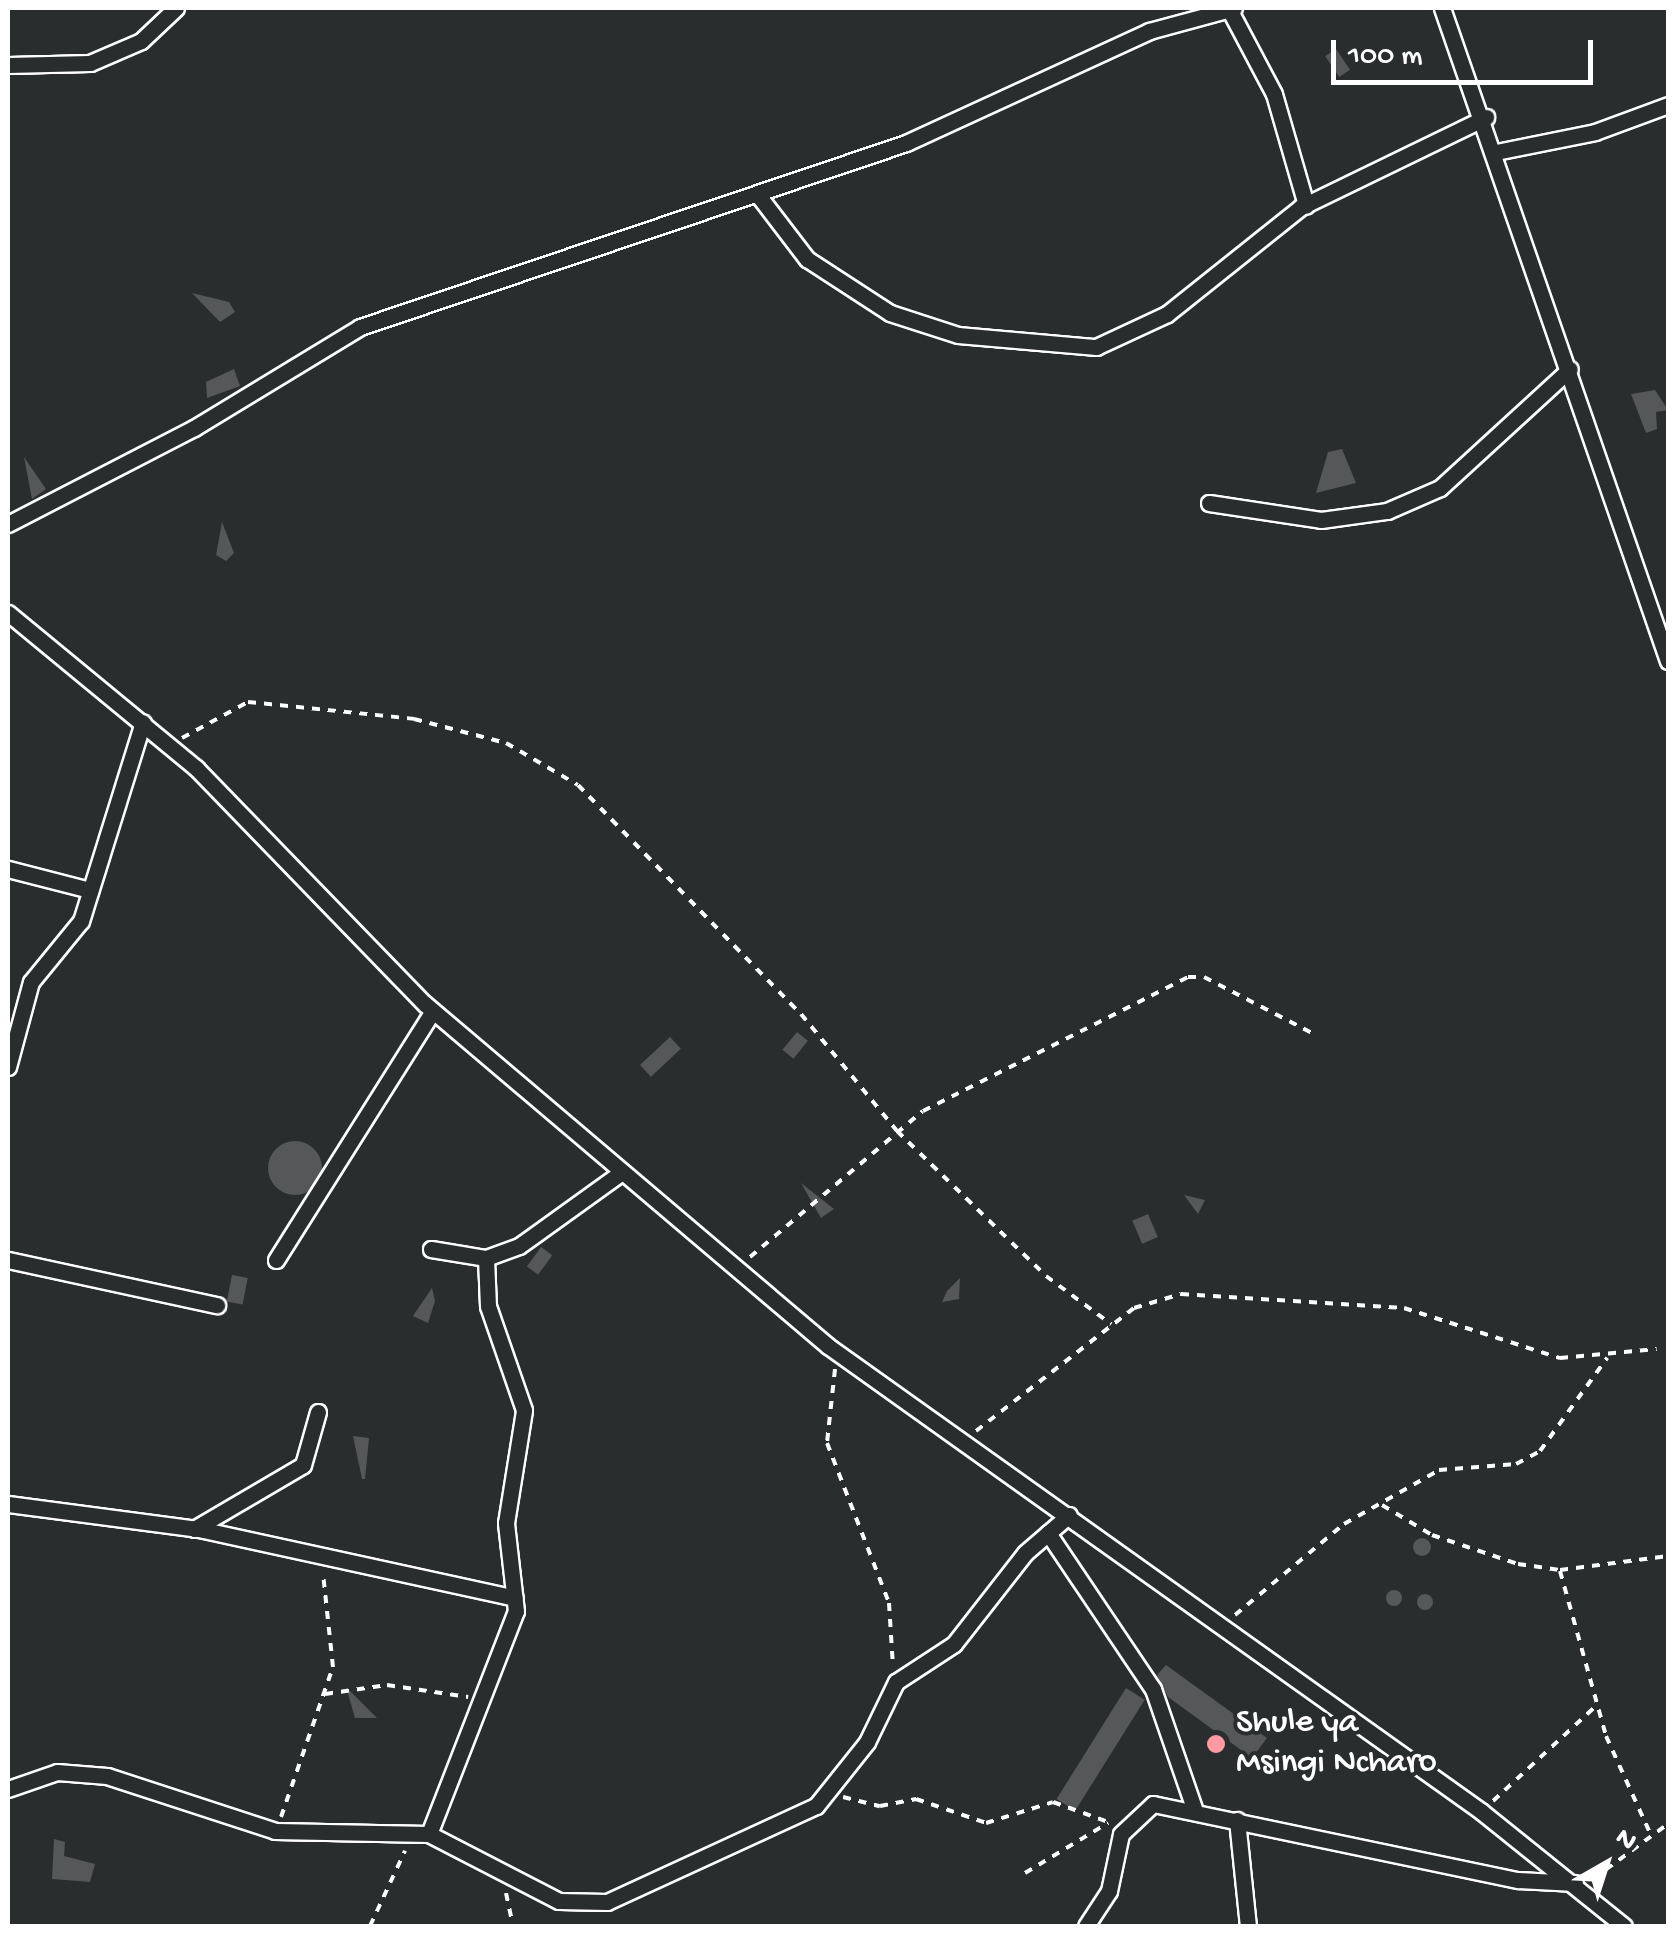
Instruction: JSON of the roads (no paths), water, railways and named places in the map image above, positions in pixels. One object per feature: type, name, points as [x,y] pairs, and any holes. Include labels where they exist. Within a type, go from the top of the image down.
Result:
[{"type":"street","points":[[8,65],[90,63],[141,41],[176,8]]},
{"type":"street","points":[[8,524],[194,428],[360,327],[906,142],[1183,15],[1232,8],[1274,94],[1306,205]]},
{"type":"street","points":[[1444,8],[1486,117],[1668,660]]},
{"type":"street","points":[[1496,152],[1595,132],[1668,105]]},
{"type":"street","points":[[758,195],[807,259],[890,313],[958,336],[1096,347],[1167,314],[1306,205],[1486,117]]},
{"type":"street","points":[[1209,503],[1322,520],[1387,511],[1440,488],[1570,369]]},
{"type":"street","points":[[8,613],[170,746],[433,1011],[839,1354],[1482,1812],[1624,1926]]},
{"type":"street","points":[[8,1066],[31,982],[70,940],[90,890],[143,722]]},
{"type":"street","points":[[8,869],[90,890]]},
{"type":"street","points":[[276,1260],[433,1011]]},
{"type":"street","points":[[430,1249],[486,1258],[519,1246],[622,1172]]},
{"type":"street","points":[[421,1834],[514,1623],[506,1523],[524,1410],[488,1306],[486,1258]]},
{"type":"street","points":[[8,1260],[217,1305]]},
{"type":"street","points":[[194,1529],[302,1465],[318,1412]]},
{"type":"street","points":[[8,1504],[194,1529],[514,1598]]},
{"type":"street","points":[[8,1788],[57,1772],[107,1776],[275,1831],[421,1834],[559,1902],[607,1902],[715,1859],[828,1794],[891,1690],[954,1644],[1048,1534],[1069,1515]]},
{"type":"street","points":[[1048,1534],[1153,1689],[1194,1808]]},
{"type":"street","points":[[1086,1926],[1101,1910],[1128,1824],[1154,1804],[1194,1808],[1518,1880],[1578,1886]]},
{"type":"street","points":[[1237,1820],[1248,1926]]},
{"type":"place","name":"Shule ya Msingi Ncharo","points":[[1216,1744]]}]
